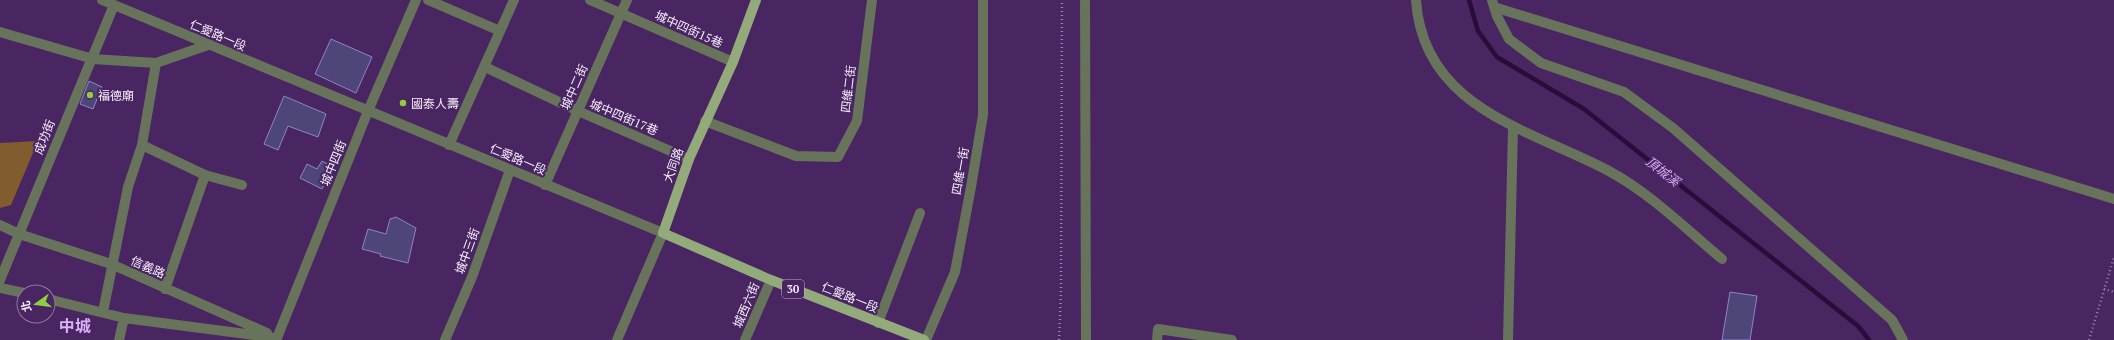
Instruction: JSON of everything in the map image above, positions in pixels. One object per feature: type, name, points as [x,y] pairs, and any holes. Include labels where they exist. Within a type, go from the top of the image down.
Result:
[{"type":"main road","name":"大同路","points":[[663,233],[688,159],[733,62],[754,1]]},
{"type":"main road","name":"仁愛路一段","points":[[663,233],[771,280],[878,323],[925,340]]},
{"type":"street","name":"仁愛路一段","points":[[102,0],[663,233]]},
{"type":"street","name":"城中四街","points":[[280,339],[368,111],[416,0]]},
{"type":"street","points":[[428,0],[500,30]]},
{"type":"street","points":[[449,145],[514,0]]},
{"type":"street","name":"城中四街15巷","points":[[590,0],[733,62]]},
{"type":"street","name":"城中二街","points":[[545,185],[627,0]]},
{"type":"street","name":"四維二街","points":[[705,121],[796,156],[838,157],[857,120],[872,0]]},
{"type":"street","name":"四維一街","points":[[925,340],[955,272],[971,188],[983,115],[984,0]]},
{"type":"street","points":[[1085,0],[1086,340]]},
{"type":"street","points":[[1416,0],[1417,17],[1432,59],[1463,95],[1513,128],[1608,170],[1644,194],[1722,259]]},
{"type":"street","points":[[1493,4],[2114,199]]},
{"type":"street","points":[[1493,4],[1509,39],[1541,63],[1624,92],[1673,128],[1892,320],[1903,340]]},
{"type":"street","name":"成功街","points":[[0,280],[63,125],[93,59],[114,5]]},
{"type":"street","points":[[0,32],[93,59],[156,63],[208,45]]},
{"type":"street","points":[[103,312],[111,264],[128,186],[142,145],[156,63]]},
{"type":"street","name":"城中四街17巷","points":[[485,67],[578,111],[688,159]]},
{"type":"street","points":[[1508,340],[1513,128]]},
{"type":"street","points":[[142,145],[205,175],[242,185]]},
{"type":"street","name":"城中三街","points":[[446,340],[472,277],[510,170]]},
{"type":"street","points":[[165,289],[205,175]]},
{"type":"street","points":[[878,323],[920,213]]},
{"type":"street","name":"信義路","points":[[0,225],[18,234],[111,264],[280,339]]},
{"type":"street","name":"大同路","points":[[616,340],[663,233]]},
{"type":"street","name":"城西六街","points":[[745,340],[771,280]]},
{"type":"street","points":[[0,288],[16,291]]},
{"type":"street","points":[[56,301],[124,318],[280,339]]},
{"type":"street","points":[[119,340],[124,318]]},
{"type":"street","points":[[1157,340],[1158,329],[1229,340]]},
{"type":"path","points":[[1059,340],[1061,292],[1062,0]]},
{"type":"path","points":[[2089,340],[2114,257]]},
{"type":"path","points":[[2104,289],[2114,292]]},
{"type":"shaded area","points":[[38,141],[11,205],[0,208],[0,143]]},
{"type":"building","points":[[331,39],[372,57],[356,93],[315,74]]},
{"type":"building","name":"福德廟","points":[[89,81],[102,87],[93,109],[80,104]]},
{"type":"building","points":[[284,96],[326,114],[318,137],[288,126],[278,150],[264,144]]},
{"type":"building","points":[[322,161],[333,167],[322,189],[300,178],[307,164],[317,169]]},
{"type":"building","points":[[396,217],[416,228],[408,263],[380,256],[381,254],[362,249],[368,229],[386,234],[390,219]]},
{"type":"building","points":[[1730,292],[1757,296],[1750,340],[1722,340]]},
{"type":"waterway","name":"頂城溪","points":[[1469,0],[1478,31],[1497,57],[1584,109],[1858,326],[1869,340]]},
{"type":"place","name":"福德廟","points":[[90,95]]},
{"type":"place","name":"國泰人壽","points":[[403,103]]},
{"type":"district","name":"中城","points":[[75,326]]}]
